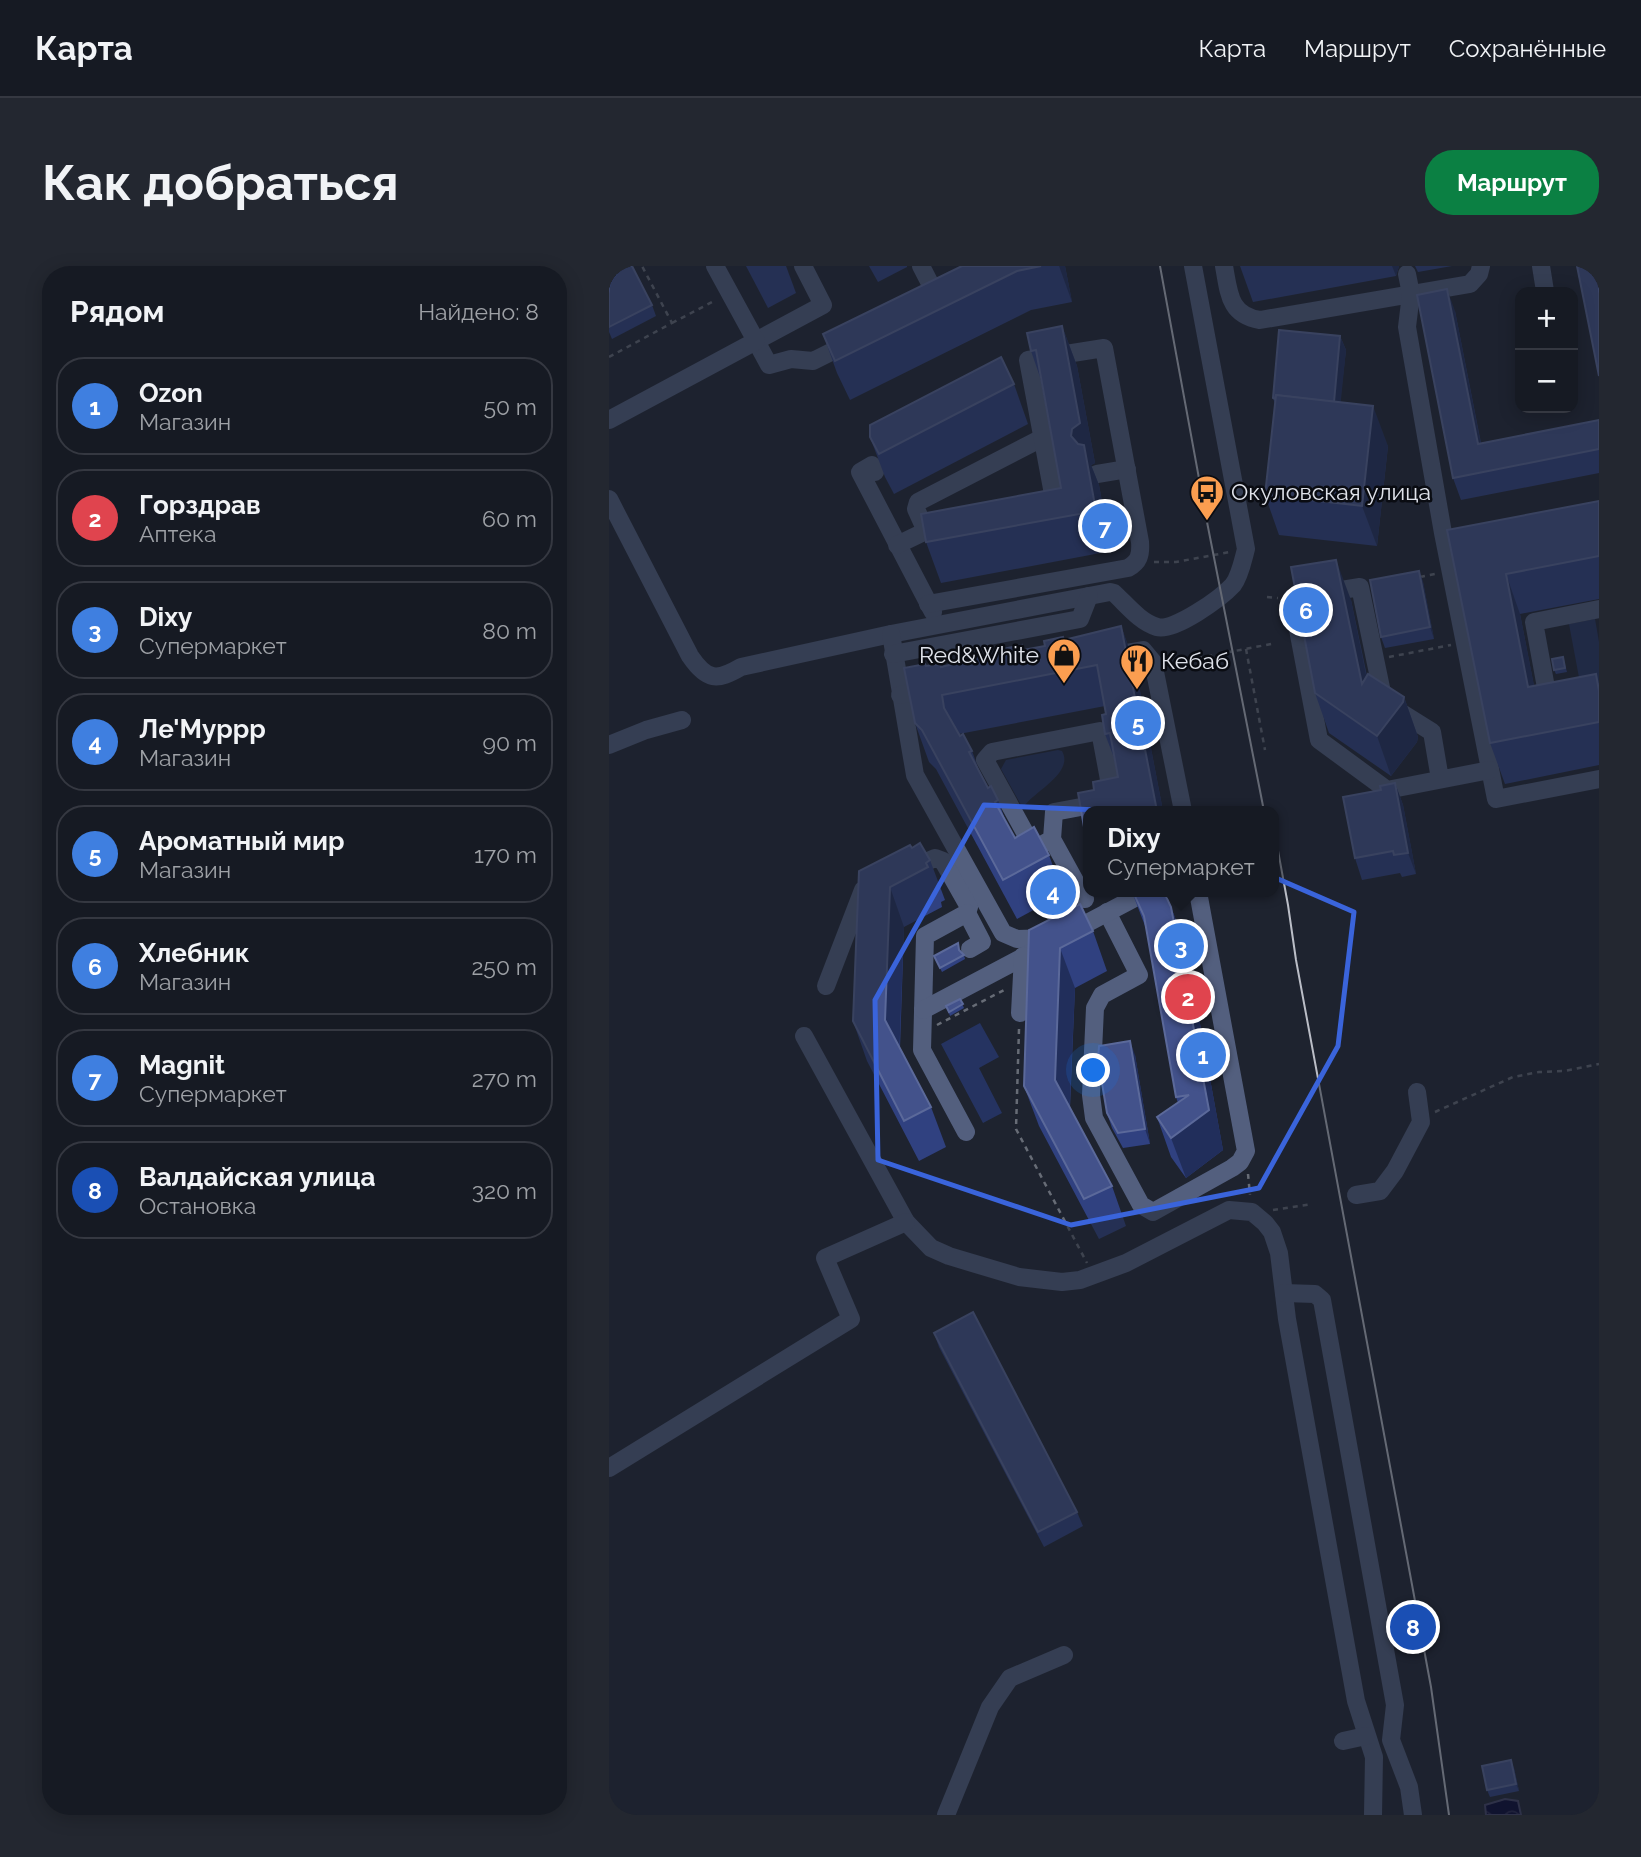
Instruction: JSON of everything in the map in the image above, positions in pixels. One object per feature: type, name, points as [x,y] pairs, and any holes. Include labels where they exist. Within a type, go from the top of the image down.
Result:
[{"type":"street","points":[[715,266],[769,365],[790,359],[813,361],[863,336]]},
{"type":"street","points":[[609,420],[823,304],[803,266]]},
{"type":"street","points":[[921,266],[937,299]]},
{"type":"street","points":[[609,499],[697,666],[716,678],[723,678],[741,667],[891,634],[1114,593],[1141,618],[1154,626],[1170,627],[1200,610],[1233,584],[1246,549],[1193,266]]},
{"type":"street","points":[[1224,266],[1234,307],[1241,315],[1260,320],[1470,284],[1479,274],[1481,266]]},
{"type":"street","points":[[1541,266],[1544,287]]},
{"type":"street","points":[[1407,274],[1411,294],[1407,327],[1450,531],[1452,571],[1496,799],[1599,779]]},
{"type":"street","points":[[927,604],[1128,568],[1137,563],[1141,552],[1140,542],[1104,348],[1028,360],[1042,438],[1059,481],[1056,510],[1042,513]]},
{"type":"street","points":[[926,531],[916,509],[918,502],[1042,438]]},
{"type":"street","points":[[875,471],[872,466],[860,472],[927,604],[941,625]]},
{"type":"street","points":[[1097,474],[1126,469]]},
{"type":"street","points":[[897,545],[926,531],[935,533],[962,528]]},
{"type":"street","points":[[1440,779],[1432,732],[1384,702],[1360,587],[1292,598],[1319,740],[1387,790],[1490,770]]},
{"type":"street","points":[[893,654],[1080,618],[1089,596]]},
{"type":"street","points":[[1563,709],[1551,711],[1534,622],[1599,609]]},
{"type":"street","points":[[1143,650],[1154,626]]},
{"type":"street","points":[[891,634],[915,775],[1003,933],[1025,948],[1058,938],[1136,897]]},
{"type":"street","points":[[1089,660],[1143,650]]},
{"type":"street","points":[[1143,650],[1153,662],[1182,806]]},
{"type":"street","points":[[900,695],[954,685]]},
{"type":"street","points":[[609,745],[646,730],[682,720]]},
{"type":"street","points":[[1052,839],[1034,849],[985,760],[992,752],[1100,731],[1113,801],[1086,806]]},
{"type":"street","points":[[1083,807],[1054,812],[1052,839],[1083,887]]},
{"type":"street","points":[[826,986],[863,890],[935,858],[943,861],[969,907],[967,913],[925,936],[922,1050],[966,1132]]},
{"type":"street","points":[[923,1010],[1057,928],[1086,897]]},
{"type":"street","points":[[1153,1212],[1233,1168],[1246,1151],[1199,897]]},
{"type":"street","points":[[1107,912],[1139,975],[1103,995],[1095,1008],[1091,1095],[1094,1118],[1141,1205],[1153,1212],[1165,1242]]},
{"type":"street","points":[[967,913],[982,942],[970,949]]},
{"type":"street","points":[[1020,1013],[1025,948]]},
{"type":"street","points":[[804,1036],[906,1222],[931,1248],[949,1256],[1019,1277],[1062,1282],[1093,1275],[1126,1263],[1229,1210],[1252,1212],[1272,1232],[1279,1254],[1344,1640],[1366,1736],[1374,1757],[1373,1815]]},
{"type":"street","points":[[1356,1195],[1380,1191],[1395,1171],[1420,1122],[1417,1092]]},
{"type":"street","points":[[609,1468],[851,1319],[825,1258],[906,1222]]},
{"type":"street","points":[[1284,1293],[1315,1294],[1322,1300],[1395,1705],[1391,1740],[1409,1787],[1413,1815]]},
{"type":"street","points":[[946,1815],[990,1707],[1010,1678],[1064,1655]]},
{"type":"street","points":[[1343,1741],[1366,1736]]},
{"type":"path","points":[[642,266],[672,323]]},
{"type":"path","points":[[609,357],[715,300]]},
{"type":"path","points":[[1137,563],[1176,562],[1229,552]]},
{"type":"path","points":[[1413,578],[1452,571]]},
{"type":"path","points":[[1154,666],[1276,643]]},
{"type":"path","points":[[1375,660],[1465,643]]},
{"type":"path","points":[[1246,649],[1265,750]]},
{"type":"path","points":[[922,1033],[1022,980]]},
{"type":"path","points":[[1020,1013],[1016,1129],[1093,1275]]},
{"type":"path","points":[[1420,1122],[1431,1114],[1513,1077],[1539,1072],[1565,1072],[1599,1064]]},
{"type":"path","points":[[1246,1151],[1252,1212],[1311,1204]]},
{"type":"highlighted area","points":[[984,805],[1122,811],[1354,912],[1338,1046],[1259,1188],[1071,1225],[878,1160],[875,1000]]},
{"type":"shaded area","points":[[1595,619],[1599,642],[1599,685],[1581,688],[1569,624]]},
{"type":"shaded area","points":[[1062,751],[1064,759],[1059,773],[1025,805],[1021,805],[1001,769],[1006,760]]},
{"type":"shaded area","points":[[980,1023],[999,1057],[979,1068],[1002,1113],[983,1123],[941,1044]]},
{"type":"water","points":[[1505,1799],[1518,1801],[1521,1815],[1486,1815],[1485,1805]]},
{"type":"building","points":[[609,266],[632,266],[652,305],[609,327]]},
{"type":"building","points":[[962,266],[1041,266],[1017,271],[835,361],[823,334]]},
{"type":"building","points":[[1577,266],[1599,266],[1599,376]]},
{"type":"building","points":[[1447,289],[1478,444],[1599,420],[1599,449],[1453,478],[1417,295]]},
{"type":"building","points":[[1062,326],[1080,423],[1072,429],[1071,436],[1078,444],[1084,445],[1096,511],[926,542],[921,514],[1061,488],[1036,350],[1031,351],[1027,333]]},
{"type":"building","points":[[1279,330],[1340,336],[1334,402],[1276,395],[1275,399],[1273,398]]},
{"type":"building","points":[[1001,357],[1014,384],[879,454],[870,437],[870,425]]},
{"type":"building","points":[[1276,395],[1373,406],[1362,506],[1265,495]]},
{"type":"building","points":[[1599,501],[1599,556],[1506,574],[1528,687],[1596,674],[1599,722],[1490,743],[1447,530]]},
{"type":"building","points":[[1336,560],[1362,684],[1368,674],[1404,697],[1377,736],[1315,693],[1291,567]]},
{"type":"building","points":[[1419,571],[1430,627],[1381,637],[1370,580]]},
{"type":"building","points":[[1121,626],[1156,806],[1083,806],[1083,821],[1078,793],[1094,790],[1093,782],[1118,777],[1110,733],[1105,734],[1102,715],[1106,714],[1097,665],[942,695],[944,708],[960,736],[963,734],[972,751],[969,752],[988,788],[991,786],[998,800],[995,802],[1015,838],[1034,827],[1049,855],[1003,880],[922,730],[915,723],[904,668],[925,664],[940,664],[941,667],[962,662],[961,657],[979,654],[980,659],[1004,654],[1003,649],[1022,645],[1023,650],[1045,646],[1044,641],[1063,637],[1064,640]]},
{"type":"building","points":[[1563,657],[1565,668],[1554,670],[1552,659]]},
{"type":"building","points":[[1395,783],[1408,853],[1394,855],[1393,851],[1355,858],[1343,797],[1381,790],[1380,786]]},
{"type":"building","points":[[920,843],[930,860],[926,863],[928,867],[890,887],[885,1020],[931,1107],[904,1121],[853,1021],[859,871],[910,845],[912,848]]},
{"type":"building","points":[[1135,897],[1166,897],[1171,907],[1209,1110],[1171,1138],[1157,1117],[1189,1095],[1176,1097],[1144,916]]},
{"type":"building","points":[[1080,904],[1093,931],[1060,948],[1055,1080],[1112,1186],[1084,1199],[1024,1086],[1029,930]]},
{"type":"building","points":[[958,943],[959,950],[964,955],[940,968],[934,956]]},
{"type":"building","points":[[960,999],[963,1004],[949,1012],[946,1006]]},
{"type":"building","points":[[1130,1041],[1145,1129],[1118,1133],[1107,1113],[1098,1060],[1099,1046]]},
{"type":"building","points":[[973,1312],[1077,1512],[1038,1532],[934,1333]]},
{"type":"building","points":[[1511,1760],[1516,1784],[1487,1790],[1482,1766]]},
{"type":"tram line","points":[[1160,266],[1263,806]]},
{"type":"tram line","points":[[1279,856],[1431,1687],[1449,1815]]},
{"type":"place","name":"Окуловская улица","points":[[1207,522]]},
{"type":"place","name":"Magnit","points":[[1105,526]]},
{"type":"place","name":"Хлебник","points":[[1306,610]]},
{"type":"place","name":"Red&White","points":[[1064,685]]},
{"type":"place","name":"Кебаб","points":[[1137,691]]},
{"type":"place","name":"Ароматный мир","points":[[1138,723]]},
{"type":"place","name":"Ле'Муррр","points":[[1053,892]]},
{"type":"place","name":"Dixy","points":[[1181,946]]},
{"type":"place","name":"Горздрав","points":[[1188,997]]},
{"type":"place","name":"Ozon","points":[[1203,1055]]},
{"type":"place","name":"Валдайская улица","points":[[1413,1627]]}]
